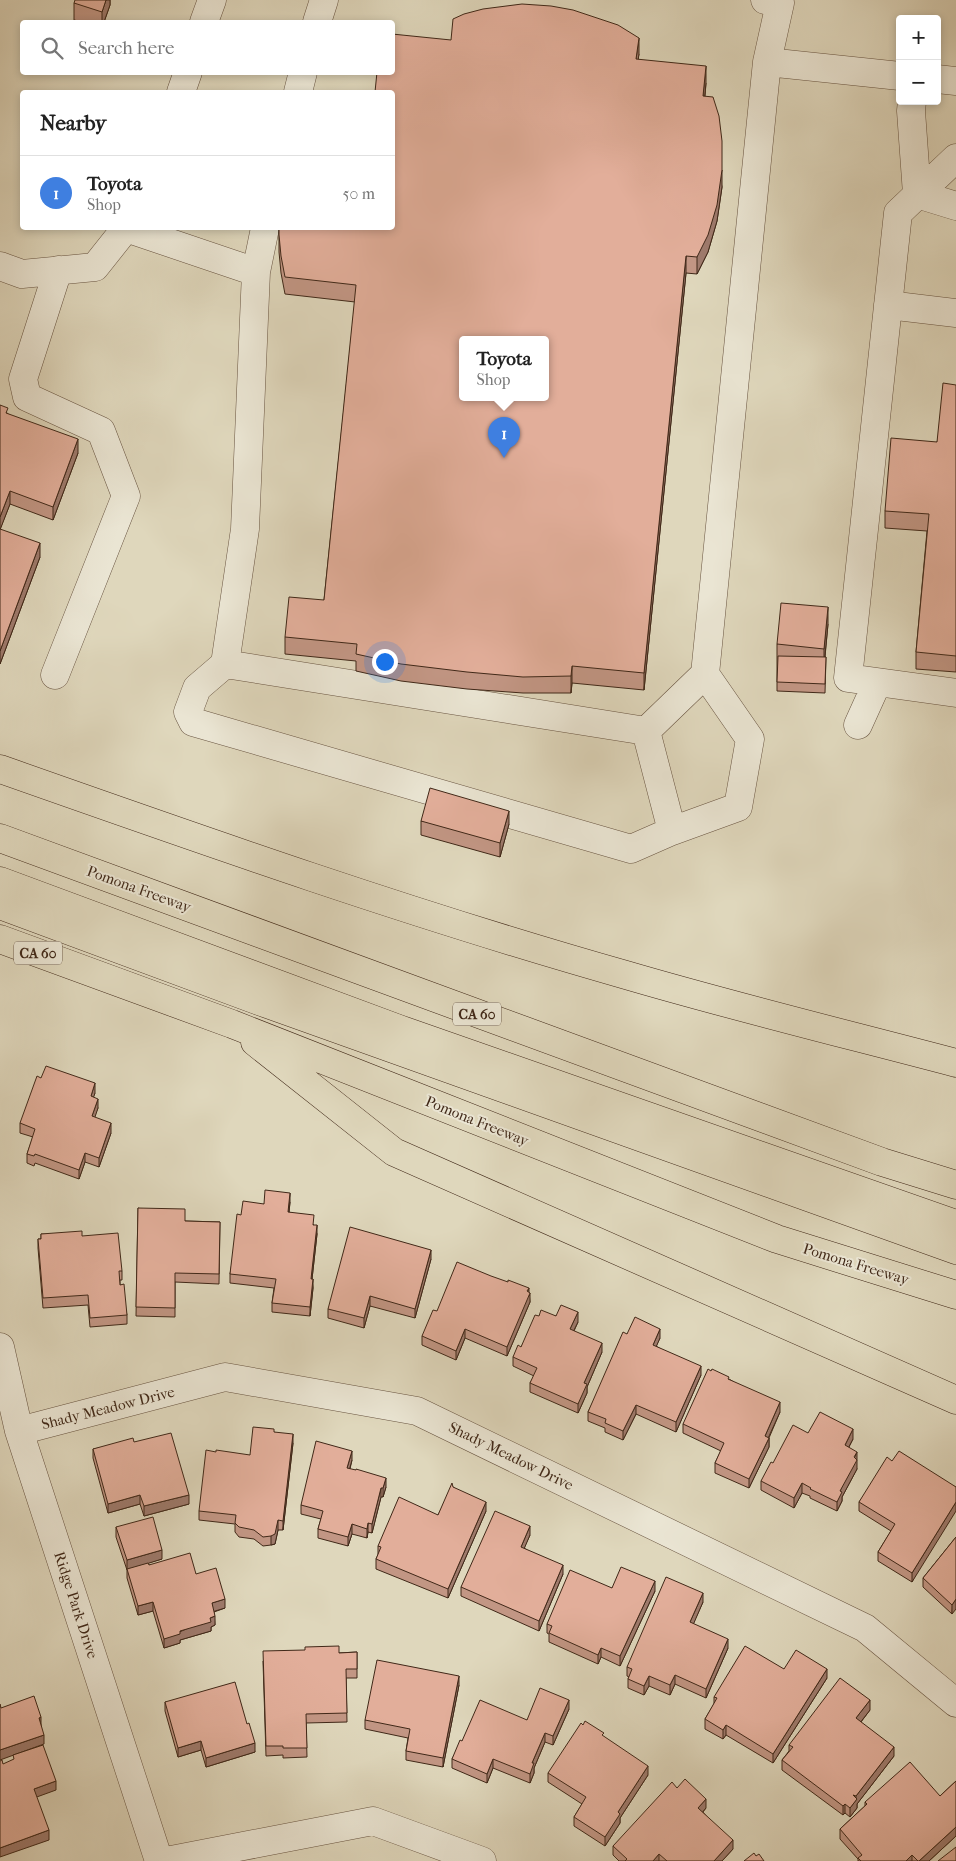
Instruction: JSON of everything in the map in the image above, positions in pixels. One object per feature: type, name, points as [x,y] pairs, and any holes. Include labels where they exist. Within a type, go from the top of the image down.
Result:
[{"type":"highway","points":[[0,769],[378,899],[616,972],[956,1064]]},
{"type":"highway","name":"Pomona Freeway","points":[[0,838],[882,1162],[956,1185]]},
{"type":"highway","points":[[0,881],[399,1029],[956,1224]]},
{"type":"highway","points":[[0,905],[259,1001],[956,1250]]},
{"type":"highway","name":"Pomona Freeway","points":[[0,939],[232,1024],[777,1239],[956,1295]]},
{"type":"highway","points":[[232,1024],[394,1152],[956,1400]]},
{"type":"street","points":[[205,20],[212,0]]},
{"type":"street","points":[[318,20],[324,0]]},
{"type":"street","points":[[646,731],[705,674],[768,62],[780,3],[765,0]]},
{"type":"street","points":[[768,62],[896,76]]},
{"type":"street","points":[[182,90],[187,75]]},
{"type":"street","points":[[298,90],[302,75]]},
{"type":"street","points":[[941,79],[956,81]]},
{"type":"street","points":[[912,105],[917,194]]},
{"type":"street","points":[[956,158],[898,213],[848,678],[956,693]]},
{"type":"street","points":[[917,194],[956,206]]},
{"type":"street","points":[[0,266],[22,274],[95,267],[124,230]]},
{"type":"street","points":[[132,230],[256,272]]},
{"type":"street","points":[[266,230],[256,272],[245,529],[225,664],[197,688],[188,712],[193,722],[631,849],[672,831],[738,807],[750,739],[705,674]]},
{"type":"street","points":[[55,675],[126,496],[101,430],[27,397],[23,379],[58,270]]},
{"type":"street","points":[[888,305],[956,313]]},
{"type":"street","points":[[225,664],[646,731]]},
{"type":"street","points":[[858,725],[877,683]]},
{"type":"street","points":[[646,731],[672,831]]},
{"type":"street","name":"Ridge Park Drive","points":[[0,1347],[19,1431],[159,1861]]},
{"type":"street","name":"Shady Meadow Drive","points":[[19,1431],[225,1377],[417,1411],[865,1628],[956,1703]]},
{"type":"street","points":[[166,1861],[373,1821],[482,1861]]},
{"type":"building","points":[[75,0],[106,0],[102,12],[74,3]]},
{"type":"building","points":[[522,4],[573,10],[618,25],[639,38],[636,59],[706,66],[703,96],[713,97],[719,116],[722,141],[722,170],[717,205],[708,235],[697,257],[686,256],[644,673],[572,666],[571,676],[523,677],[467,672],[401,664],[356,654],[357,644],[285,637],[289,597],[324,600],[356,285],[285,277],[279,230],[395,230],[395,90],[375,90],[377,75],[395,75],[395,34],[451,40],[453,19],[483,9]]},
{"type":"building","points":[[943,383],[956,385],[956,656],[916,652],[929,514],[885,511],[891,438],[937,442]]},
{"type":"building","points":[[0,405],[8,408],[6,413],[78,439],[53,507],[10,491],[0,517]]},
{"type":"building","points":[[0,529],[40,543],[0,651]]},
{"type":"building","points":[[781,603],[828,607],[824,649],[777,644]]},
{"type":"building","points":[[778,656],[826,657],[825,684],[777,682]]},
{"type":"building","points":[[430,788],[509,811],[500,843],[421,821]]},
{"type":"building","points":[[46,1066],[95,1083],[91,1096],[98,1099],[92,1116],[111,1123],[99,1158],[85,1153],[79,1170],[35,1154],[34,1156],[27,1154],[35,1129],[20,1123],[37,1076],[41,1078]]},
{"type":"building","points":[[265,1190],[290,1193],[288,1212],[314,1215],[313,1225],[317,1225],[310,1307],[272,1303],[276,1279],[230,1274],[237,1214],[241,1215],[243,1201],[264,1204]]},
{"type":"building","points":[[138,1208],[185,1209],[185,1221],[220,1222],[219,1274],[175,1273],[175,1308],[136,1307]]},
{"type":"building","points":[[350,1227],[431,1250],[415,1309],[370,1296],[364,1318],[328,1309]]},
{"type":"building","points":[[82,1231],[82,1236],[118,1233],[122,1271],[119,1271],[120,1285],[124,1284],[127,1315],[90,1318],[88,1295],[43,1298],[38,1239],[41,1239],[41,1234]]},
{"type":"building","points":[[457,1262],[491,1276],[529,1288],[527,1291],[530,1293],[507,1347],[465,1329],[456,1351],[422,1336],[433,1310],[437,1311]]},
{"type":"building","points":[[561,1305],[578,1312],[570,1329],[602,1343],[584,1383],[587,1384],[578,1404],[530,1383],[537,1368],[513,1357],[518,1345],[521,1347],[535,1315],[539,1316],[541,1310],[556,1316]]},
{"type":"building","points":[[635,1317],[660,1329],[653,1345],[701,1366],[676,1422],[636,1405],[623,1431],[605,1423],[606,1419],[588,1412],[623,1332],[627,1334]]},
{"type":"building","points":[[708,1369],[711,1371],[712,1369],[729,1377],[728,1379],[780,1402],[765,1436],[769,1438],[749,1479],[715,1463],[724,1443],[683,1424]]},
{"type":"building","points":[[820,1412],[853,1429],[845,1445],[857,1452],[854,1457],[857,1460],[840,1491],[842,1492],[837,1502],[802,1483],[794,1498],[761,1481],[793,1425],[808,1433]]},
{"type":"building","points":[[253,1427],[274,1429],[274,1432],[293,1434],[283,1521],[278,1520],[275,1534],[271,1536],[263,1537],[254,1530],[239,1527],[235,1523],[236,1515],[199,1511],[206,1450],[250,1455]]},
{"type":"building","points":[[171,1433],[189,1495],[144,1506],[140,1495],[108,1504],[93,1449],[133,1438],[134,1442]]},
{"type":"building","points":[[316,1441],[352,1451],[347,1468],[386,1478],[383,1488],[381,1488],[372,1524],[368,1523],[367,1529],[352,1524],[348,1537],[318,1529],[323,1511],[301,1505]]},
{"type":"building","points":[[899,1451],[956,1487],[956,1502],[912,1573],[878,1552],[895,1524],[859,1502],[887,1457],[892,1461]]},
{"type":"building","points":[[452,1483],[453,1487],[486,1502],[448,1589],[376,1559],[381,1547],[378,1546],[399,1497],[438,1515]]},
{"type":"building","points":[[495,1511],[530,1526],[521,1547],[563,1565],[539,1621],[461,1587]]},
{"type":"building","points":[[153,1517],[162,1550],[127,1560],[116,1527]]},
{"type":"building","points":[[956,1537],[956,1599],[952,1605],[923,1578]]},
{"type":"building","points":[[190,1553],[196,1574],[216,1568],[225,1599],[212,1603],[215,1616],[210,1618],[211,1622],[180,1631],[180,1634],[164,1639],[153,1602],[138,1606],[127,1569],[148,1563],[149,1565]]},
{"type":"building","points":[[621,1567],[655,1581],[620,1656],[601,1648],[598,1655],[549,1633],[552,1626],[547,1624],[570,1570],[612,1588]]},
{"type":"building","points":[[666,1577],[703,1593],[690,1622],[728,1639],[706,1689],[675,1675],[670,1685],[649,1676],[644,1686],[628,1679],[632,1669],[627,1667]]},
{"type":"building","points":[[339,1646],[339,1653],[357,1652],[357,1669],[346,1669],[347,1713],[306,1714],[307,1748],[266,1746],[263,1651],[305,1650],[305,1647]]},
{"type":"building","points":[[745,1646],[784,1669],[796,1650],[827,1669],[773,1754],[726,1725],[723,1730],[705,1719],[717,1698],[714,1697]]},
{"type":"building","points":[[377,1660],[459,1676],[443,1758],[406,1751],[410,1729],[365,1720]]},
{"type":"building","points":[[840,1678],[870,1700],[856,1718],[894,1747],[856,1796],[853,1795],[857,1799],[850,1808],[845,1804],[843,1806],[782,1760],[793,1747],[789,1745]]},
{"type":"building","points":[[235,1682],[247,1724],[249,1723],[255,1743],[206,1758],[201,1741],[178,1748],[165,1702]]},
{"type":"building","points":[[540,1688],[569,1700],[553,1736],[545,1733],[532,1763],[534,1763],[530,1774],[493,1759],[487,1774],[452,1759],[480,1700],[527,1720]]},
{"type":"building","points":[[34,1696],[41,1717],[39,1718],[44,1735],[0,1750],[0,1704],[1,1708]]},
{"type":"building","points":[[585,1721],[604,1733],[602,1735],[648,1766],[618,1812],[620,1814],[605,1837],[574,1817],[586,1797],[548,1773],[581,1723],[583,1725]]},
{"type":"building","points":[[43,1745],[56,1781],[34,1789],[49,1830],[0,1848],[0,1761],[2,1760],[3,1764],[14,1759],[13,1755]]},
{"type":"building","points":[[910,1762],[940,1796],[956,1781],[956,1827],[919,1861],[912,1855],[906,1861],[861,1861],[858,1858],[862,1855],[840,1829],[867,1804],[865,1802]]},
{"type":"building","points":[[685,1779],[706,1799],[698,1808],[733,1840],[714,1861],[667,1861],[659,1854],[653,1861],[625,1861],[627,1859],[613,1846],[672,1782],[677,1788]]},
{"type":"building","points":[[956,1847],[956,1861],[938,1861]]},
{"type":"building","points":[[754,1853],[756,1856],[759,1854],[764,1861],[744,1861]]},
{"type":"place","name":"Toyota","points":[[504,458]]}]
